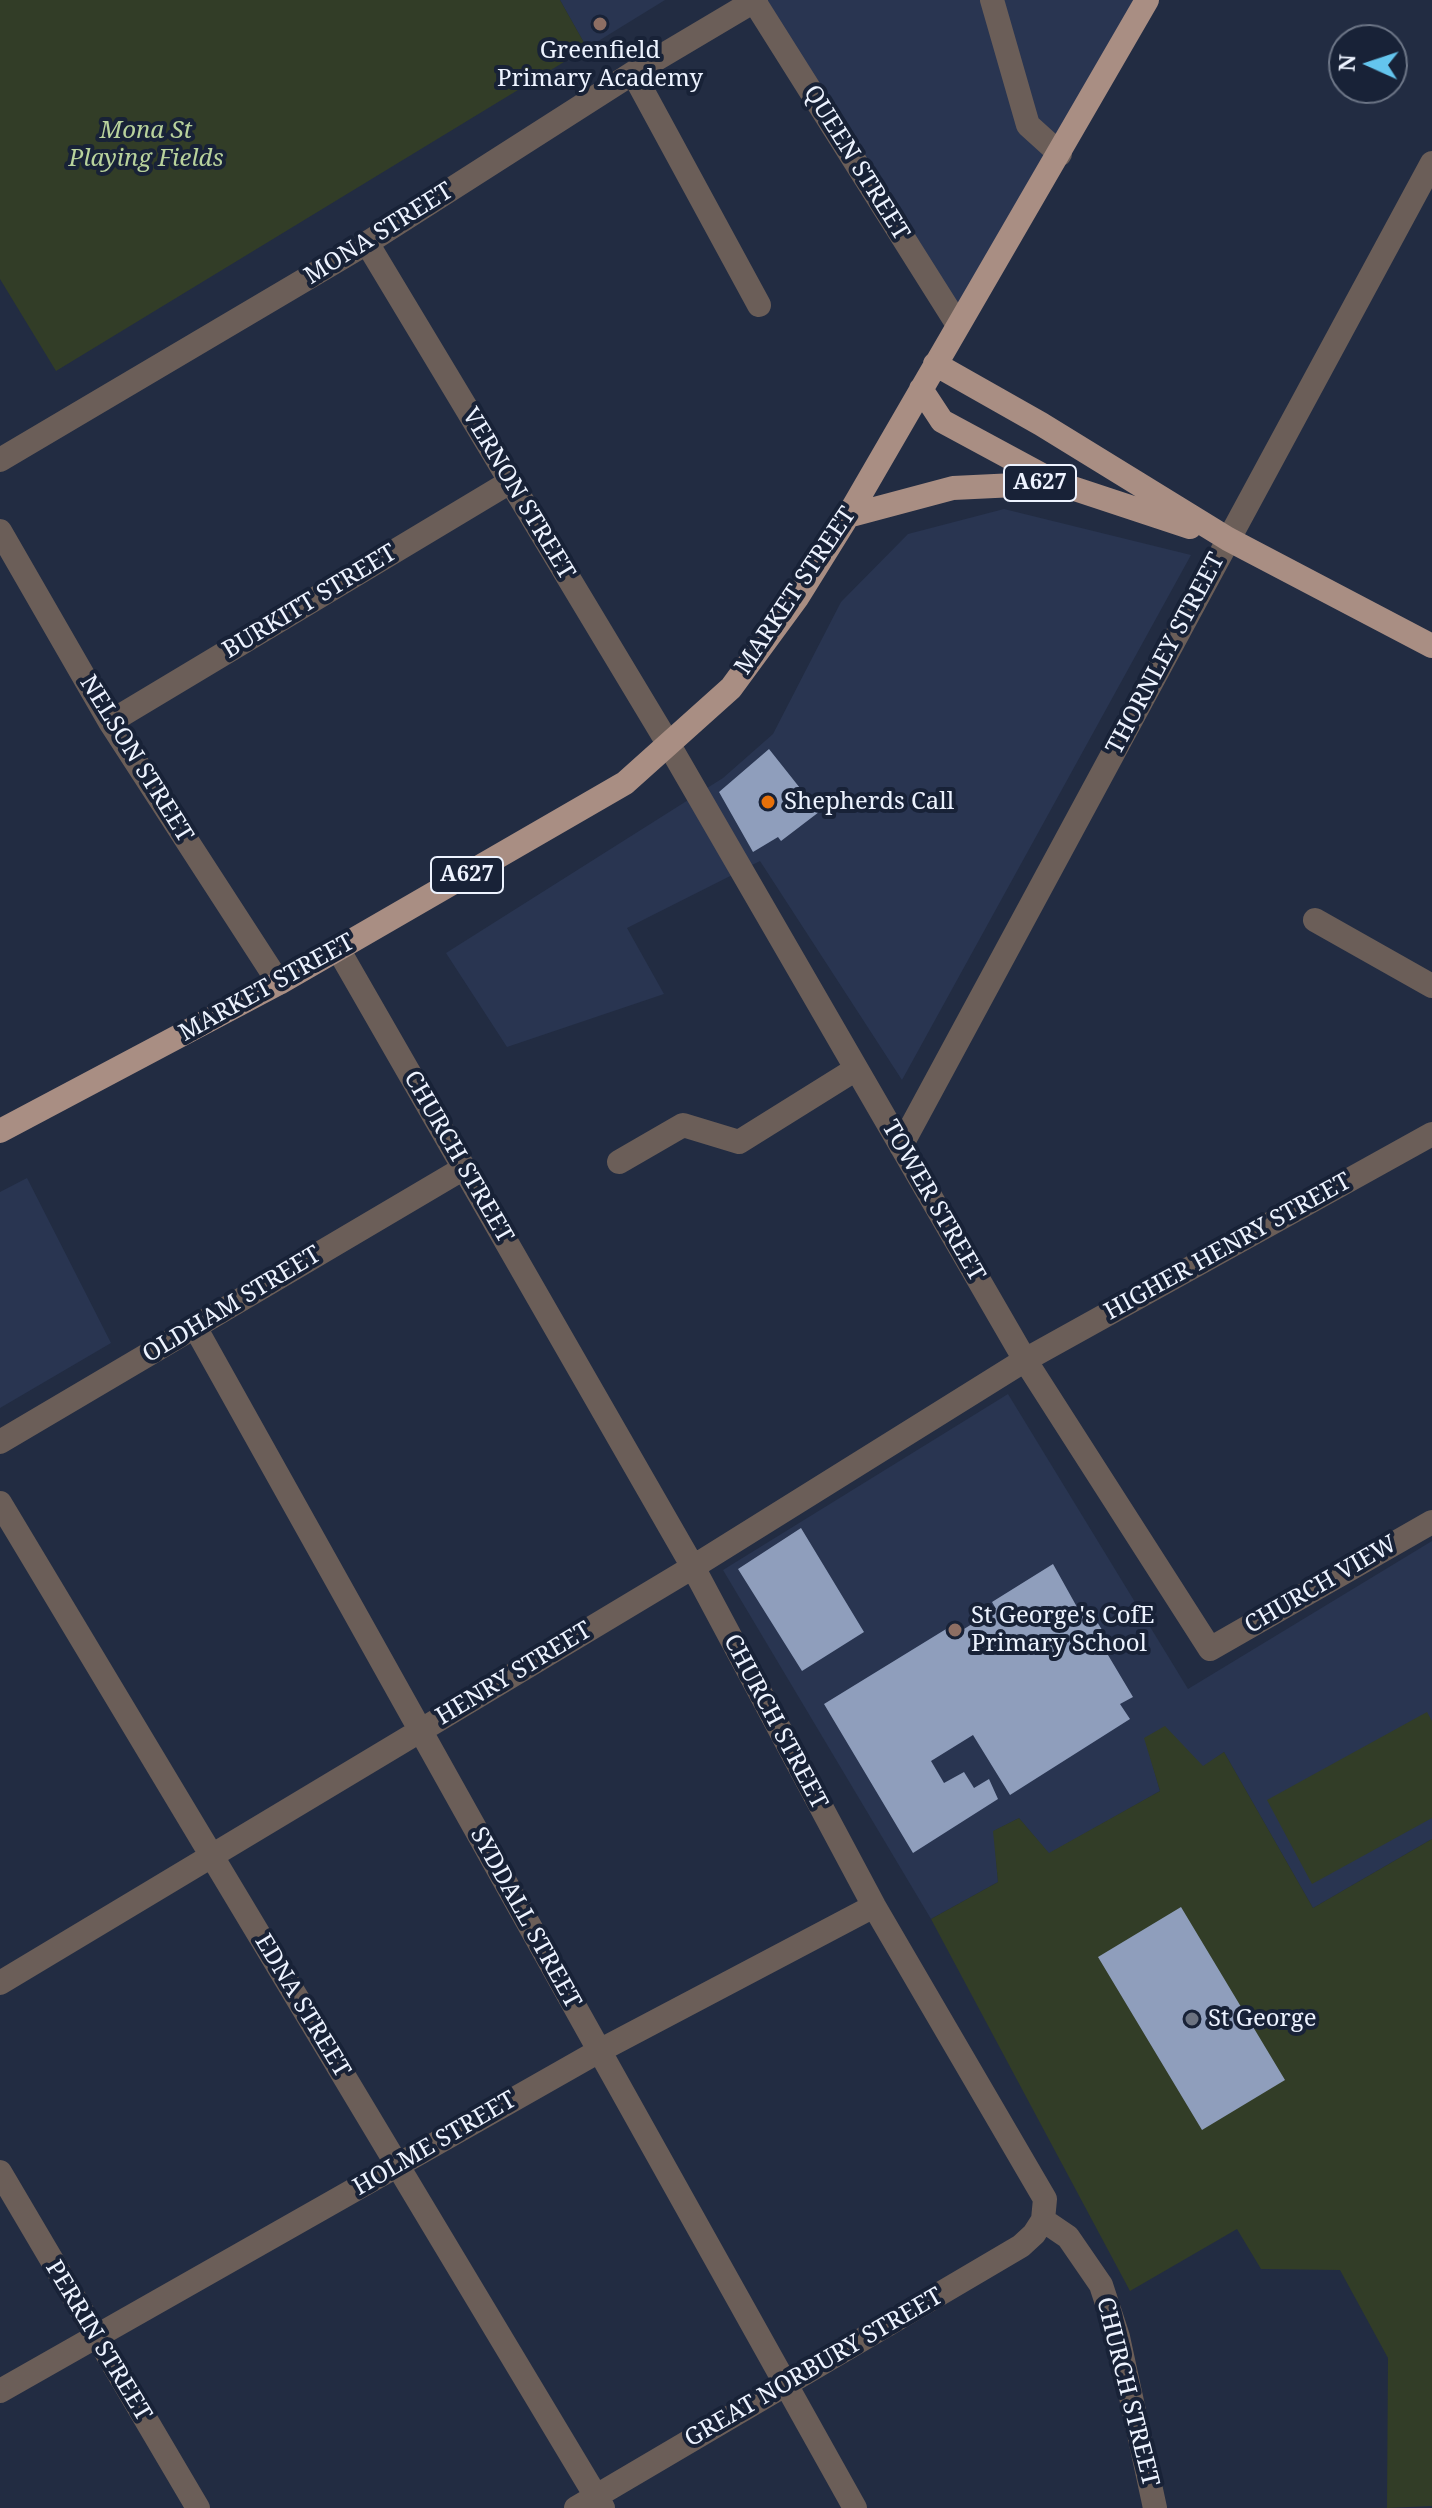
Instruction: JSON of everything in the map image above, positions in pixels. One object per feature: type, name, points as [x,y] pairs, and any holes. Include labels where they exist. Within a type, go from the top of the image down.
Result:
[{"type":"main road","name":"MARKET STREET","points":[[0,1131],[279,983],[625,783],[731,688],[797,598],[848,516],[1147,0]]},
{"type":"main road","name":"A627","points":[[935,364],[1041,424],[1228,539],[1432,646]]},
{"type":"main road","name":"A627","points":[[921,389],[942,421],[1057,483],[1228,539]]},
{"type":"main road","name":"A627","points":[[848,516],[953,488],[1057,483]]},
{"type":"street","name":"MONA STREET","points":[[0,460],[367,243],[633,73],[755,0]]},
{"type":"street","name":"QUEEN STREET","points":[[755,0],[958,325]]},
{"type":"street","points":[[992,0],[1028,125],[1060,154]]},
{"type":"street","points":[[633,73],[759,305]]},
{"type":"street","name":"THORNLEY STREET","points":[[901,1146],[1432,163]]},
{"type":"street","name":"VERNON STREET","points":[[367,243],[669,745]]},
{"type":"street","name":"BURKITT STREET","points":[[110,722],[510,482]]},
{"type":"street","name":"NELSON STREET","points":[[0,531],[110,722],[279,983]]},
{"type":"street","name":"TOWER STREET","points":[[669,745],[1025,1360],[1210,1649]]},
{"type":"street","points":[[1315,920],[1432,986]]},
{"type":"street","name":"CHURCH STREET","points":[[338,949],[693,1567],[874,1906],[1045,2199],[1043,2220],[1068,2237],[1101,2285],[1118,2337],[1155,2508]]},
{"type":"street","points":[[619,1162],[683,1125],[739,1142],[856,1069]]},
{"type":"street","name":"HIGHER HENRY STREET","points":[[1025,1360],[1432,1134]]},
{"type":"street","name":"OLDHAM STREET","points":[[0,1442],[464,1168]]},
{"type":"street","name":"SYDDALL STREET","points":[[195,1327],[855,2508]]},
{"type":"street","name":"HENRY STREET","points":[[0,1983],[693,1567],[1025,1360]]},
{"type":"street","name":"EDNA STREET","points":[[0,1503],[398,2165],[592,2504]]},
{"type":"street","name":"CHURCH VIEW","points":[[1210,1649],[1432,1522]]},
{"type":"street","name":"HOLME STREET","points":[[0,2391],[599,2051],[874,1906]]},
{"type":"street","name":"PERRIN STREET","points":[[0,2172],[198,2508]]},
{"type":"street","name":"GREAT NORBURY STREET","points":[[592,2504],[786,2384],[1021,2246],[1043,2220]]},
{"type":"shaded area","name":"Greenfield Primary Academy","points":[[560,0],[665,0],[587,48]]},
{"type":"shaded area","points":[[753,0],[1147,0],[958,325]]},
{"type":"shaded area","points":[[1004,509],[1191,555],[902,1080],[760,861],[627,928],[664,994],[507,1047],[446,953],[723,778],[773,734],[841,602],[908,534]]},
{"type":"shaded area","points":[[27,1178],[111,1343],[0,1408],[0,1192]]},
{"type":"shaded area","name":"St George's CofE Primary School","points":[[1008,1394],[1188,1689],[1432,1541],[1432,1839],[1313,1908],[1224,1752],[1203,1767],[1145,1738],[1160,1791],[1049,1854],[1019,1818],[994,1831],[998,1882],[931,1919],[723,1570]]},
{"type":"green space","name":"Mona St Playing Fields","points":[[0,0],[560,0],[587,48],[56,371],[0,279]]},
{"type":"green space","points":[[1427,1712],[1432,1721],[1432,1818],[1312,1884],[1267,1800]]},
{"type":"green space","points":[[1165,1726],[1203,1766],[1224,1752],[1313,1908],[1432,1839],[1432,2506],[1387,2508],[1388,2358],[1340,2270],[1261,2269],[1237,2229],[1130,2291],[931,1919],[998,1882],[993,1831],[1019,1818],[1049,1853],[1160,1791],[1144,1738]]},
{"type":"building","name":"Shepherds Call","points":[[769,749],[819,812],[781,841],[778,837],[753,852],[719,792]]},
{"type":"building","points":[[801,1528],[864,1632],[802,1671],[738,1569]]},
{"type":"building","name":"St George's CofE Primary School","points":[[1053,1564],[1082,1616],[1091,1612],[1112,1646],[1105,1650],[1133,1697],[1120,1704],[1130,1719],[1010,1795],[973,1735],[931,1761],[944,1783],[964,1772],[974,1788],[989,1779],[998,1799],[913,1853],[824,1704],[951,1626],[956,1634],[996,1609],[992,1602]]},
{"type":"building","name":"St George","points":[[1181,1907],[1285,2080],[1202,2130],[1098,1957]]},
{"type":"place","name":"Greenfield Primary Academy","points":[[600,24]]},
{"type":"place","name":"Shepherds Call","points":[[768,802]]},
{"type":"place","name":"St George's CofE Primary School","points":[[955,1630]]},
{"type":"place","name":"St George","points":[[1192,2019]]}]
